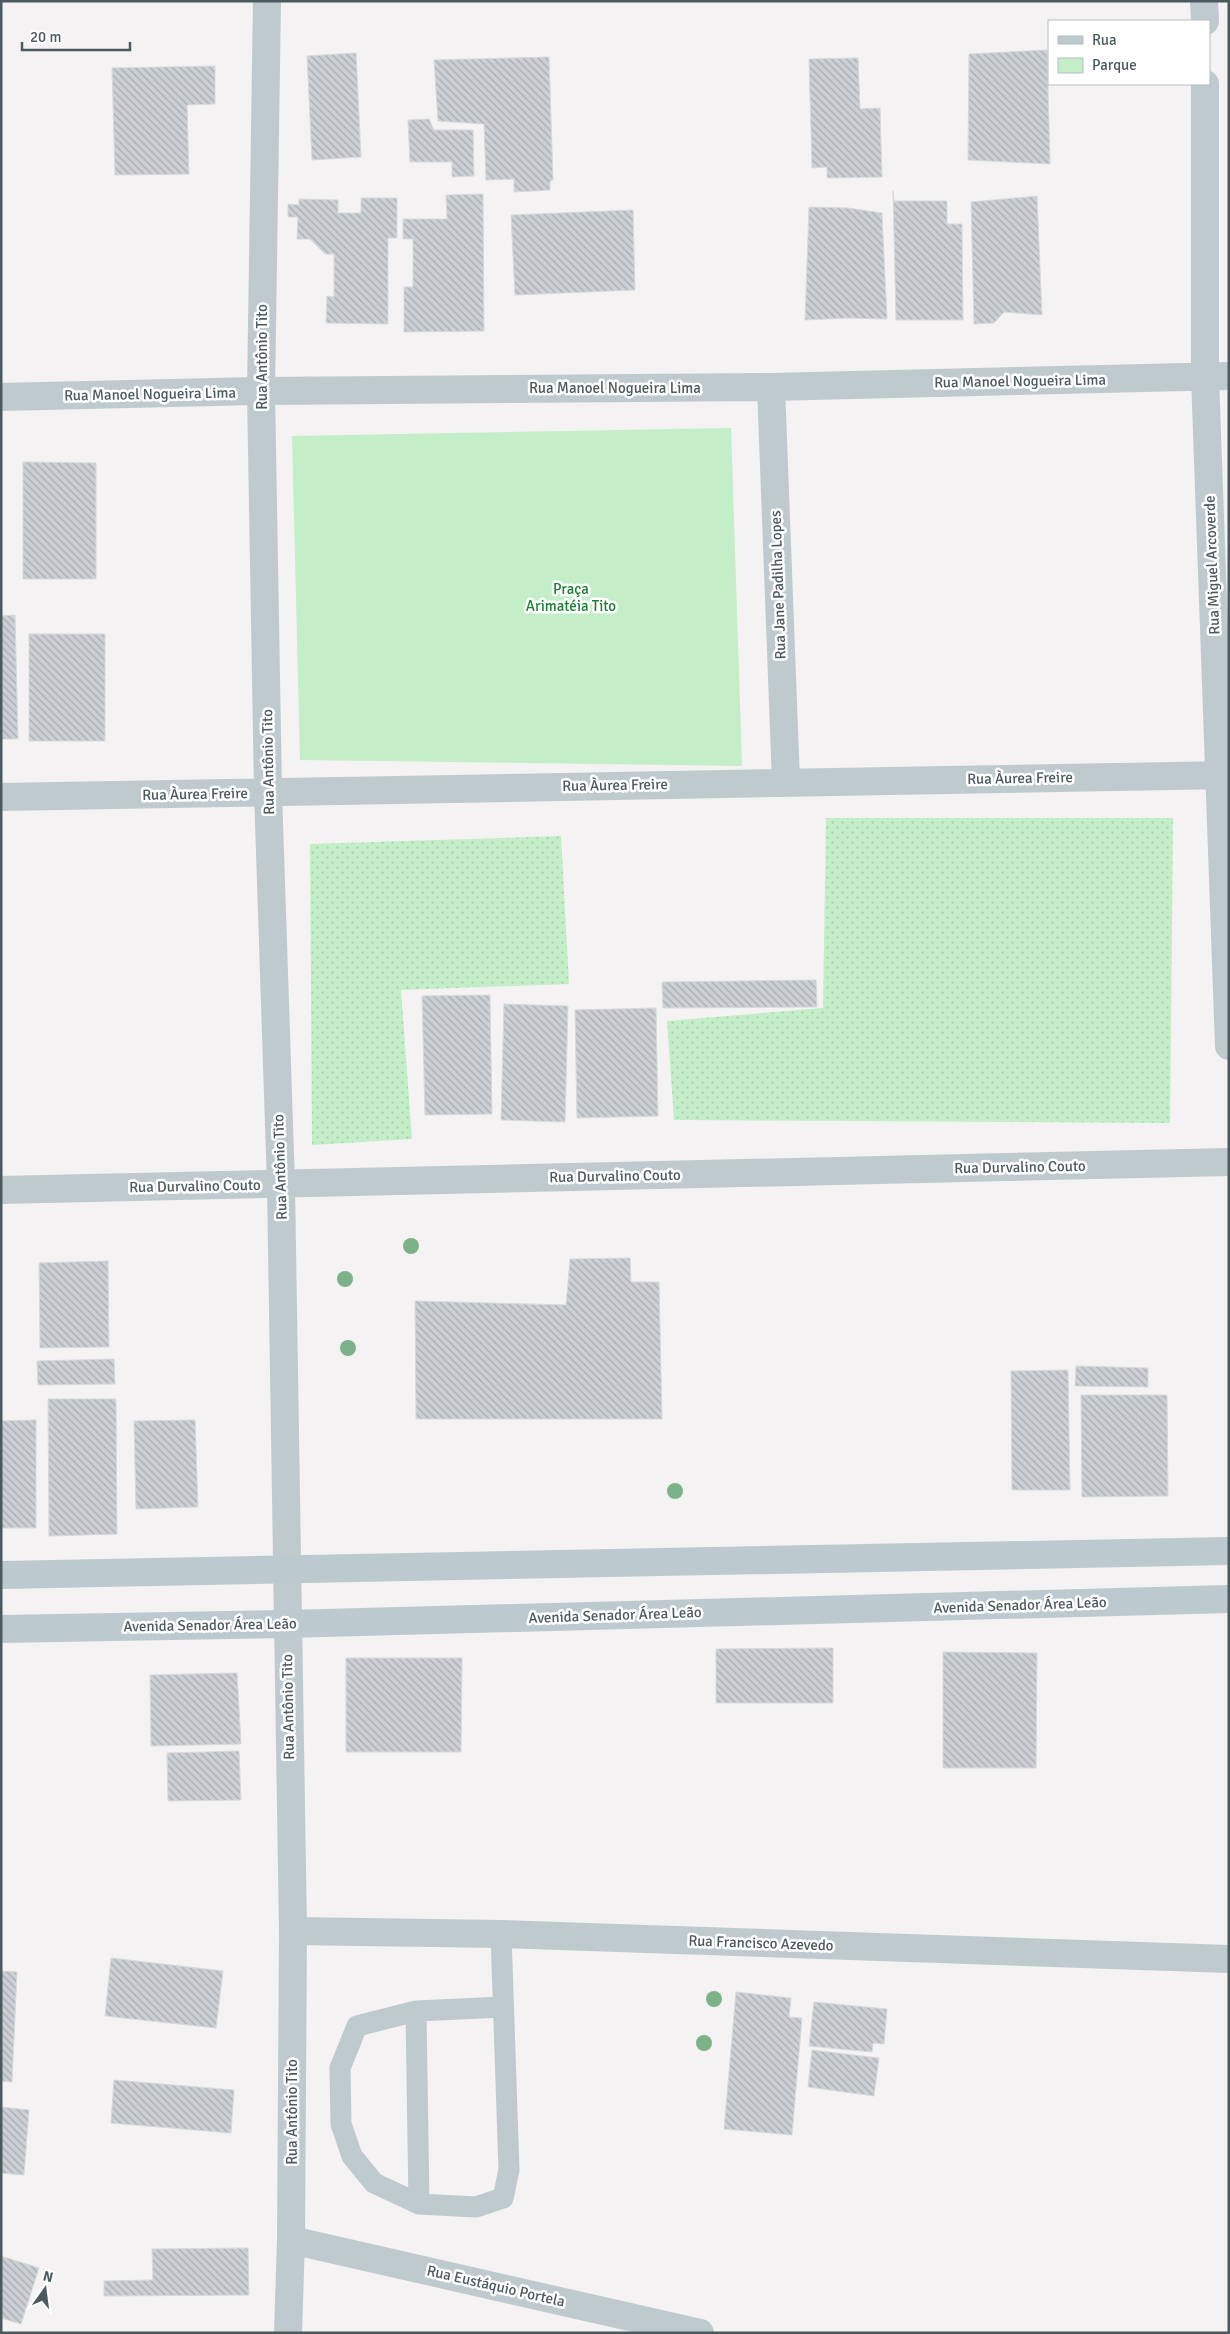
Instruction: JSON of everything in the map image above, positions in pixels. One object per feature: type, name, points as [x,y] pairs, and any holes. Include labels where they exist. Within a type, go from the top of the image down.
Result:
[{"type":"street","name":"Rua Antônio Tito","points":[[267,1],[262,391],[268,792],[281,1184],[293,1931],[292,2240],[288,2333]]},
{"type":"street","points":[[1204,1],[1204,20]]},
{"type":"street","name":"Rua Miguel Arcoverde","points":[[1205,85],[1217,376],[1229,1046]]},
{"type":"street","name":"Rua Manoel Nogueira Lima","points":[[1,397],[262,391],[771,387],[1217,376]]},
{"type":"street","name":"Rua Jane Padilha Lopes","points":[[771,387],[786,782]]},
{"type":"street","name":"Rua Àurea Freire","points":[[1,797],[1224,775]]},
{"type":"street","name":"Rua Durvalino Couto","points":[[1,1190],[1229,1162]]},
{"type":"street","points":[[1,1574],[1229,1551]]},
{"type":"street","name":"Avenida Senador Área Leão","points":[[1,1629],[287,1624],[1229,1599]]},
{"type":"street","name":"Rua Francisco Azevedo","points":[[293,1931],[500,1934],[1229,1959]]},
{"type":"street","name":"Rua Eustáquio Portela","points":[[292,2240],[700,2333]]},
{"type":"lane","points":[[500,1934],[503,2007],[509,2170],[503,2198],[476,2207],[418,2204],[374,2183],[352,2156],[341,2124],[340,2068],[357,2026],[416,2011],[503,2007]]},
{"type":"lane","points":[[416,2011],[418,2204]]},
{"type":"green space","name":"Praça Arimatéia Tito","points":[[731,428],[742,766],[300,760],[292,436]]},
{"type":"green space","points":[[826,818],[1173,818],[1170,1123],[674,1120],[667,1021],[823,1008]]},
{"type":"green space","points":[[561,836],[569,984],[401,990],[412,1139],[312,1145],[310,844]]},
{"type":"building","points":[[1047,50],[1050,164],[968,160],[969,54]]},
{"type":"building","points":[[356,53],[361,157],[312,160],[307,56]]},
{"type":"building","points":[[549,57],[553,180],[550,181],[550,190],[514,192],[514,179],[486,180],[484,124],[438,121],[434,60]]},
{"type":"building","points":[[858,58],[860,109],[880,108],[882,177],[827,178],[827,167],[812,168],[809,59]]},
{"type":"building","points":[[215,66],[215,104],[187,105],[189,174],[115,175],[112,68]]},
{"type":"building","points":[[429,119],[434,130],[473,130],[474,176],[452,177],[452,162],[410,162],[408,120]]},
{"type":"building","points":[[893,191],[894,201],[947,201],[947,224],[962,224],[963,320],[896,320]]},
{"type":"building","points":[[483,194],[484,331],[404,332],[404,287],[413,287],[413,239],[403,239],[403,219],[447,219],[446,195]]},
{"type":"building","points":[[1037,196],[1042,315],[1004,312],[994,323],[974,324],[971,202]]},
{"type":"building","points":[[361,198],[397,198],[397,238],[388,238],[388,324],[326,323],[327,296],[334,297],[334,254],[325,254],[310,239],[297,239],[298,217],[288,217],[288,204],[299,205],[299,199],[338,200],[338,213],[361,213]]},
{"type":"building","points":[[809,207],[848,208],[882,213],[887,319],[805,320]]},
{"type":"building","points":[[633,210],[635,290],[515,295],[511,215]]},
{"type":"building","points":[[23,462],[96,463],[96,579],[23,579]]},
{"type":"building","points":[[15,615],[18,739],[1,739],[1,616]]},
{"type":"building","points":[[29,634],[105,634],[105,741],[29,741]]},
{"type":"building","points":[[816,980],[817,1007],[663,1008],[662,982]]},
{"type":"building","points":[[490,995],[492,1114],[425,1115],[422,996]]},
{"type":"building","points":[[504,1004],[568,1006],[565,1122],[501,1120]]},
{"type":"building","points":[[656,1008],[658,1116],[577,1118],[575,1010]]},
{"type":"building","points":[[630,1258],[631,1282],[659,1282],[662,1419],[416,1419],[415,1301],[566,1305],[570,1259]]},
{"type":"building","points":[[108,1261],[109,1347],[40,1348],[39,1263]]},
{"type":"building","points":[[114,1359],[115,1384],[38,1385],[37,1361]]},
{"type":"building","points":[[1076,1366],[1148,1368],[1148,1387],[1075,1386]]},
{"type":"building","points":[[1068,1370],[1070,1490],[1012,1490],[1011,1371]]},
{"type":"building","points":[[1081,1395],[1167,1395],[1168,1496],[1082,1497]]},
{"type":"building","points":[[48,1399],[116,1399],[117,1534],[49,1536]]},
{"type":"building","points":[[36,1420],[36,1528],[1,1528],[1,1421]]},
{"type":"building","points":[[195,1420],[198,1507],[136,1509],[134,1421]]},
{"type":"building","points":[[833,1648],[833,1703],[716,1703],[716,1649]]},
{"type":"building","points":[[943,1652],[1037,1653],[1036,1768],[943,1768]]},
{"type":"building","points":[[346,1658],[462,1658],[461,1752],[346,1752]]},
{"type":"building","points":[[237,1673],[241,1744],[151,1746],[150,1675]]},
{"type":"building","points":[[239,1751],[241,1800],[168,1801],[167,1753]]},
{"type":"building","points":[[111,1958],[223,1971],[216,2028],[105,2016]]},
{"type":"building","points":[[1,1971],[17,1972],[12,2082],[1,2081]]},
{"type":"building","points":[[736,1992],[791,1998],[789,2017],[802,2018],[792,2135],[724,2129]]},
{"type":"building","points":[[814,2002],[887,2009],[884,2044],[873,2043],[872,2052],[809,2046]]},
{"type":"building","points":[[812,2050],[879,2058],[874,2096],[808,2087]]},
{"type":"building","points":[[114,2080],[234,2090],[231,2133],[111,2123]]},
{"type":"building","points":[[1,2107],[29,2110],[24,2175],[1,2173]]},
{"type":"building","points":[[248,2248],[249,2295],[104,2296],[104,2281],[153,2280],[152,2249]]},
{"type":"building","points":[[1,2256],[39,2268],[21,2324],[1,2318]]}]
